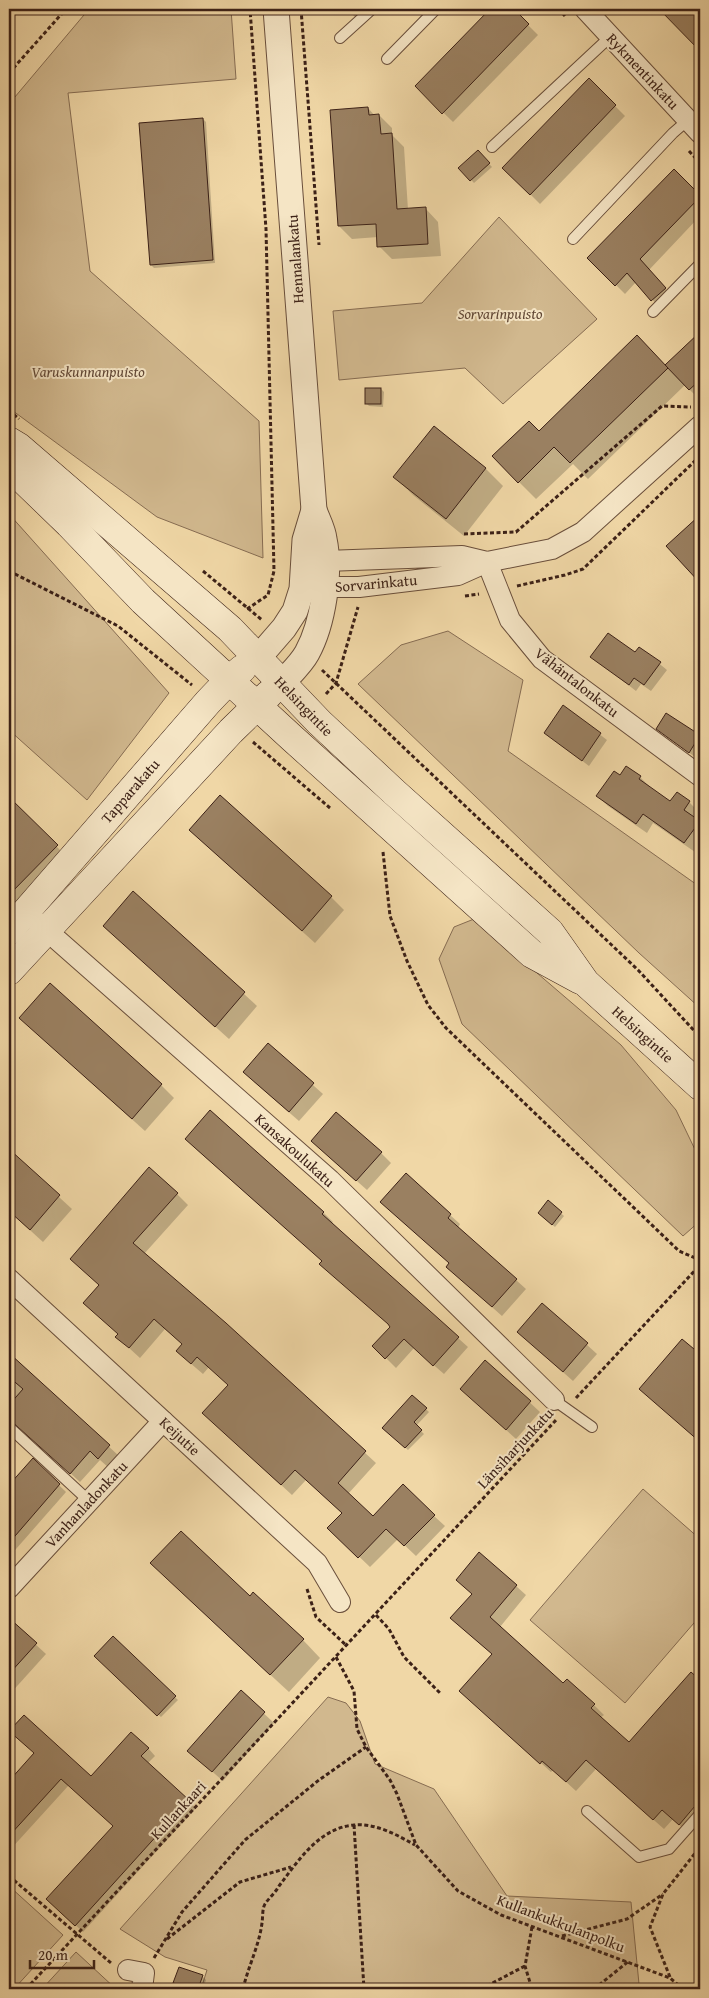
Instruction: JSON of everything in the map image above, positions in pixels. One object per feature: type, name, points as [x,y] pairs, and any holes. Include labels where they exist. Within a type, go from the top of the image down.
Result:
[{"type":"main road","name":"Helsingintie","points":[[16,432],[19,447],[230,629],[319,722],[550,932],[586,983],[700,1086]]},
{"type":"main road","name":"Helsingintie","points":[[9,466],[69,524],[143,601],[532,954],[586,983]]},
{"type":"main road","name":"Tapparakatu","points":[[17,922],[228,680],[258,658]]},
{"type":"main road","name":"Hennalankatu","points":[[257,706],[282,683]]},
{"type":"main road","points":[[9,971],[236,726],[257,706]]},
{"type":"street","name":"Hennalankatu","points":[[276,9],[314,510],[324,538],[326,561],[317,630],[306,655],[282,683]]},
{"type":"street","name":"Rykmentinkatu","points":[[585,9],[694,126]]},
{"type":"street","name":"Sorvarinkatu","points":[[487,562],[462,556],[326,561],[304,574],[324,587],[359,587],[458,575],[487,562],[552,549],[583,532],[698,416]]},
{"type":"street","name":"Hennalankatu","points":[[258,658],[280,634],[295,611],[302,589],[305,540],[314,510]]},
{"type":"street","name":"Vähäntalonkatu","points":[[487,562],[510,620],[542,659],[700,776]]},
{"type":"street","name":"Kansakoulukatu","points":[[17,922],[46,930],[330,1180],[560,1405]]},
{"type":"street","name":"Keijutie","points":[[9,1279],[317,1563],[340,1602]]},
{"type":"street","name":"Vanhanladonkatu","points":[[9,1588],[164,1421]]},
{"type":"lane","points":[[340,38],[372,9]]},
{"type":"lane","points":[[386,59],[436,9]]},
{"type":"lane","points":[[492,147],[611,36]]},
{"type":"lane","points":[[573,239],[666,140],[694,126]]},
{"type":"lane","points":[[653,312],[700,264]]},
{"type":"lane","points":[[560,1405],[592,1428]]},
{"type":"lane","points":[[9,1427],[89,1501]]},
{"type":"lane","points":[[587,1811],[639,1857],[669,1849],[700,1814]]},
{"type":"path","points":[[12,9],[17,12]]},
{"type":"path","points":[[9,73],[66,9]]},
{"type":"path","points":[[230,629],[248,608],[268,595],[274,571],[266,230],[250,9]]},
{"type":"path","points":[[301,9],[320,250]]},
{"type":"path","points":[[456,535],[516,532],[662,406],[698,416]]},
{"type":"path","points":[[9,410],[16,432]]},
{"type":"path","points":[[196,565],[280,634]]},
{"type":"path","points":[[9,572],[118,626],[187,680],[208,702]]},
{"type":"path","points":[[336,682],[358,610],[359,587]]},
{"type":"path","points":[[306,655],[638,970],[700,1037]]},
{"type":"path","points":[[236,726],[338,814]]},
{"type":"path","points":[[382,852],[390,916],[407,961],[428,1005],[446,1028],[679,1251],[700,1260]]},
{"type":"path","name":"Länsiharjunkatu","points":[[347,1646],[560,1405],[700,1265]]},
{"type":"path","points":[[306,1587],[316,1617],[347,1646]]},
{"type":"path","points":[[376,1615],[388,1629],[404,1657],[440,1693]]},
{"type":"path","name":"Kullankaari","points":[[26,1989],[347,1646]]},
{"type":"path","name":"Kullankukkulanpolku","points":[[336,1657],[354,1692],[357,1729],[366,1746],[390,1780],[416,1845],[458,1891],[501,1915],[630,1961],[670,1978],[683,1989]]},
{"type":"path","points":[[9,1876],[109,1963],[138,1978],[182,1912],[245,1840],[319,1780],[366,1746]]},
{"type":"path","points":[[243,1989],[260,1937],[264,1906],[292,1867],[321,1839],[337,1829],[354,1825],[374,1827],[393,1833],[416,1845]]},
{"type":"path","points":[[354,1825],[364,1989]]},
{"type":"path","points":[[561,1936],[627,1919],[662,1894],[700,1847]]},
{"type":"path","points":[[164,1941],[240,1882],[292,1867]]},
{"type":"path","points":[[662,1894],[650,1927],[670,1978]]},
{"type":"path","points":[[532,1927],[524,1966],[532,1989]]},
{"type":"path","points":[[594,1989],[630,1961]]},
{"type":"path","points":[[481,1989],[524,1966]]},
{"type":"green space","name":"Varuskunnanpuisto","points":[[89,9],[231,9],[236,79],[68,93],[90,271],[259,421],[263,558],[157,517],[9,408],[9,104]]},
{"type":"green space","name":"Sorvarinpuisto","points":[[499,217],[597,319],[503,404],[465,368],[339,380],[333,311],[422,303]]},
{"type":"green space","points":[[9,514],[169,693],[87,800],[9,730]]},
{"type":"green space","points":[[448,631],[523,680],[508,751],[700,887],[700,1008],[639,953],[358,684],[401,645]]},
{"type":"green space","points":[[474,919],[621,1045],[676,1110],[700,1160],[700,1221],[683,1236],[462,1024],[439,959],[454,927]]},
{"type":"green space","points":[[643,1489],[700,1539],[700,1616],[625,1703],[530,1620]]},
{"type":"green space","points":[[328,1697],[346,1703],[360,1721],[375,1764],[434,1789],[507,1896],[631,1902],[639,1984],[647,1989],[201,1989],[207,1970],[165,1957],[120,1929]]},
{"type":"green space","points":[[9,1886],[63,1935],[14,1989],[9,1989]]},
{"type":"green space","points":[[76,1952],[116,1989],[42,1989]]},
{"type":"building","points":[[490,9],[514,9],[529,24],[442,114],[415,86]]},
{"type":"building","points":[[659,9],[700,9],[700,51]]},
{"type":"building","points":[[589,78],[616,105],[530,195],[502,168]]},
{"type":"building","points":[[368,107],[369,115],[379,114],[381,134],[392,133],[397,209],[426,207],[428,244],[377,247],[376,224],[338,226],[330,110]]},
{"type":"building","points":[[203,118],[213,260],[150,265],[139,123]]},
{"type":"building","points":[[478,150],[490,163],[470,181],[458,168]]},
{"type":"building","points":[[674,169],[700,197],[640,259],[666,288],[651,301],[627,273],[615,286],[587,258]]},
{"type":"building","points":[[700,332],[700,380],[689,390],[665,365]]},
{"type":"building","points":[[637,335],[668,368],[570,463],[554,447],[518,483],[492,456],[529,421],[539,431]]},
{"type":"building","points":[[365,388],[381,388],[381,404],[365,404]]},
{"type":"building","points":[[434,426],[486,468],[446,519],[393,477]]},
{"type":"building","points":[[700,515],[700,583],[666,546]]},
{"type":"building","points":[[608,633],[635,652],[639,647],[661,662],[644,685],[634,678],[629,685],[590,657]]},
{"type":"building","points":[[563,705],[601,733],[582,761],[544,733]]},
{"type":"building","points":[[666,713],[700,735],[689,753],[656,729]]},
{"type":"building","points":[[626,766],[641,776],[639,779],[670,801],[677,792],[690,801],[684,810],[700,821],[684,843],[643,814],[636,824],[596,796],[614,771],[620,775]]},
{"type":"building","points":[[220,795],[332,896],[302,931],[189,830]]},
{"type":"building","points":[[9,797],[58,845],[9,895]]},
{"type":"building","points":[[133,891],[245,992],[215,1027],[103,926]]},
{"type":"building","points":[[50,983],[162,1084],[132,1119],[19,1018]]},
{"type":"building","points":[[268,1043],[314,1083],[289,1112],[243,1072]]},
{"type":"building","points":[[210,1110],[459,1337],[433,1366],[404,1339],[385,1359],[372,1346],[390,1327],[388,1324],[319,1264],[322,1261],[185,1139]]},
{"type":"building","points":[[336,1112],[382,1152],[356,1181],[311,1141]]},
{"type":"building","points":[[9,1149],[60,1195],[30,1230],[9,1211]]},
{"type":"building","points":[[149,1167],[178,1193],[133,1243],[226,1323],[366,1451],[338,1483],[373,1516],[403,1484],[435,1515],[404,1546],[386,1529],[358,1558],[327,1528],[342,1513],[295,1470],[281,1485],[202,1413],[228,1385],[197,1357],[191,1364],[176,1351],[182,1344],[154,1319],[129,1348],[115,1337],[118,1334],[83,1303],[99,1285],[70,1259]]},
{"type":"building","points":[[406,1173],[451,1214],[448,1218],[517,1279],[492,1307],[446,1267],[449,1263],[380,1202]]},
{"type":"building","points":[[548,1200],[562,1212],[552,1225],[538,1213]]},
{"type":"building","points":[[542,1303],[588,1343],[563,1372],[517,1332]]},
{"type":"building","points":[[682,1339],[700,1354],[700,1442],[639,1389]]},
{"type":"building","points":[[9,1353],[110,1445],[98,1459],[90,1451],[70,1474],[9,1419],[9,1405],[23,1389],[9,1377]]},
{"type":"building","points":[[485,1360],[531,1401],[506,1430],[460,1389]]},
{"type":"building","points":[[412,1395],[427,1408],[414,1422],[422,1430],[405,1448],[382,1428]]},
{"type":"building","points":[[33,1458],[60,1484],[9,1543],[9,1485]]},
{"type":"building","points":[[181,1531],[250,1596],[253,1592],[304,1639],[270,1675],[150,1563]]},
{"type":"building","points":[[479,1552],[517,1585],[490,1617],[563,1683],[567,1679],[595,1704],[591,1708],[629,1742],[691,1672],[700,1680],[700,1800],[679,1825],[662,1810],[653,1820],[586,1760],[566,1782],[542,1761],[540,1764],[459,1691],[492,1654],[450,1618],[472,1594],[456,1580]]},
{"type":"building","points":[[9,1618],[37,1643],[9,1674]]},
{"type":"building","points":[[113,1636],[176,1696],[157,1716],[94,1656]]},
{"type":"building","points":[[241,1690],[265,1712],[212,1772],[187,1751]]},
{"type":"building","points":[[24,1715],[91,1776],[131,1732],[149,1748],[141,1756],[189,1800],[75,1926],[46,1899],[113,1826],[61,1779],[9,1836],[9,1781],[34,1753],[9,1731]]},
{"type":"building","points":[[179,1967],[203,1975],[198,1989],[173,1983]]}]
